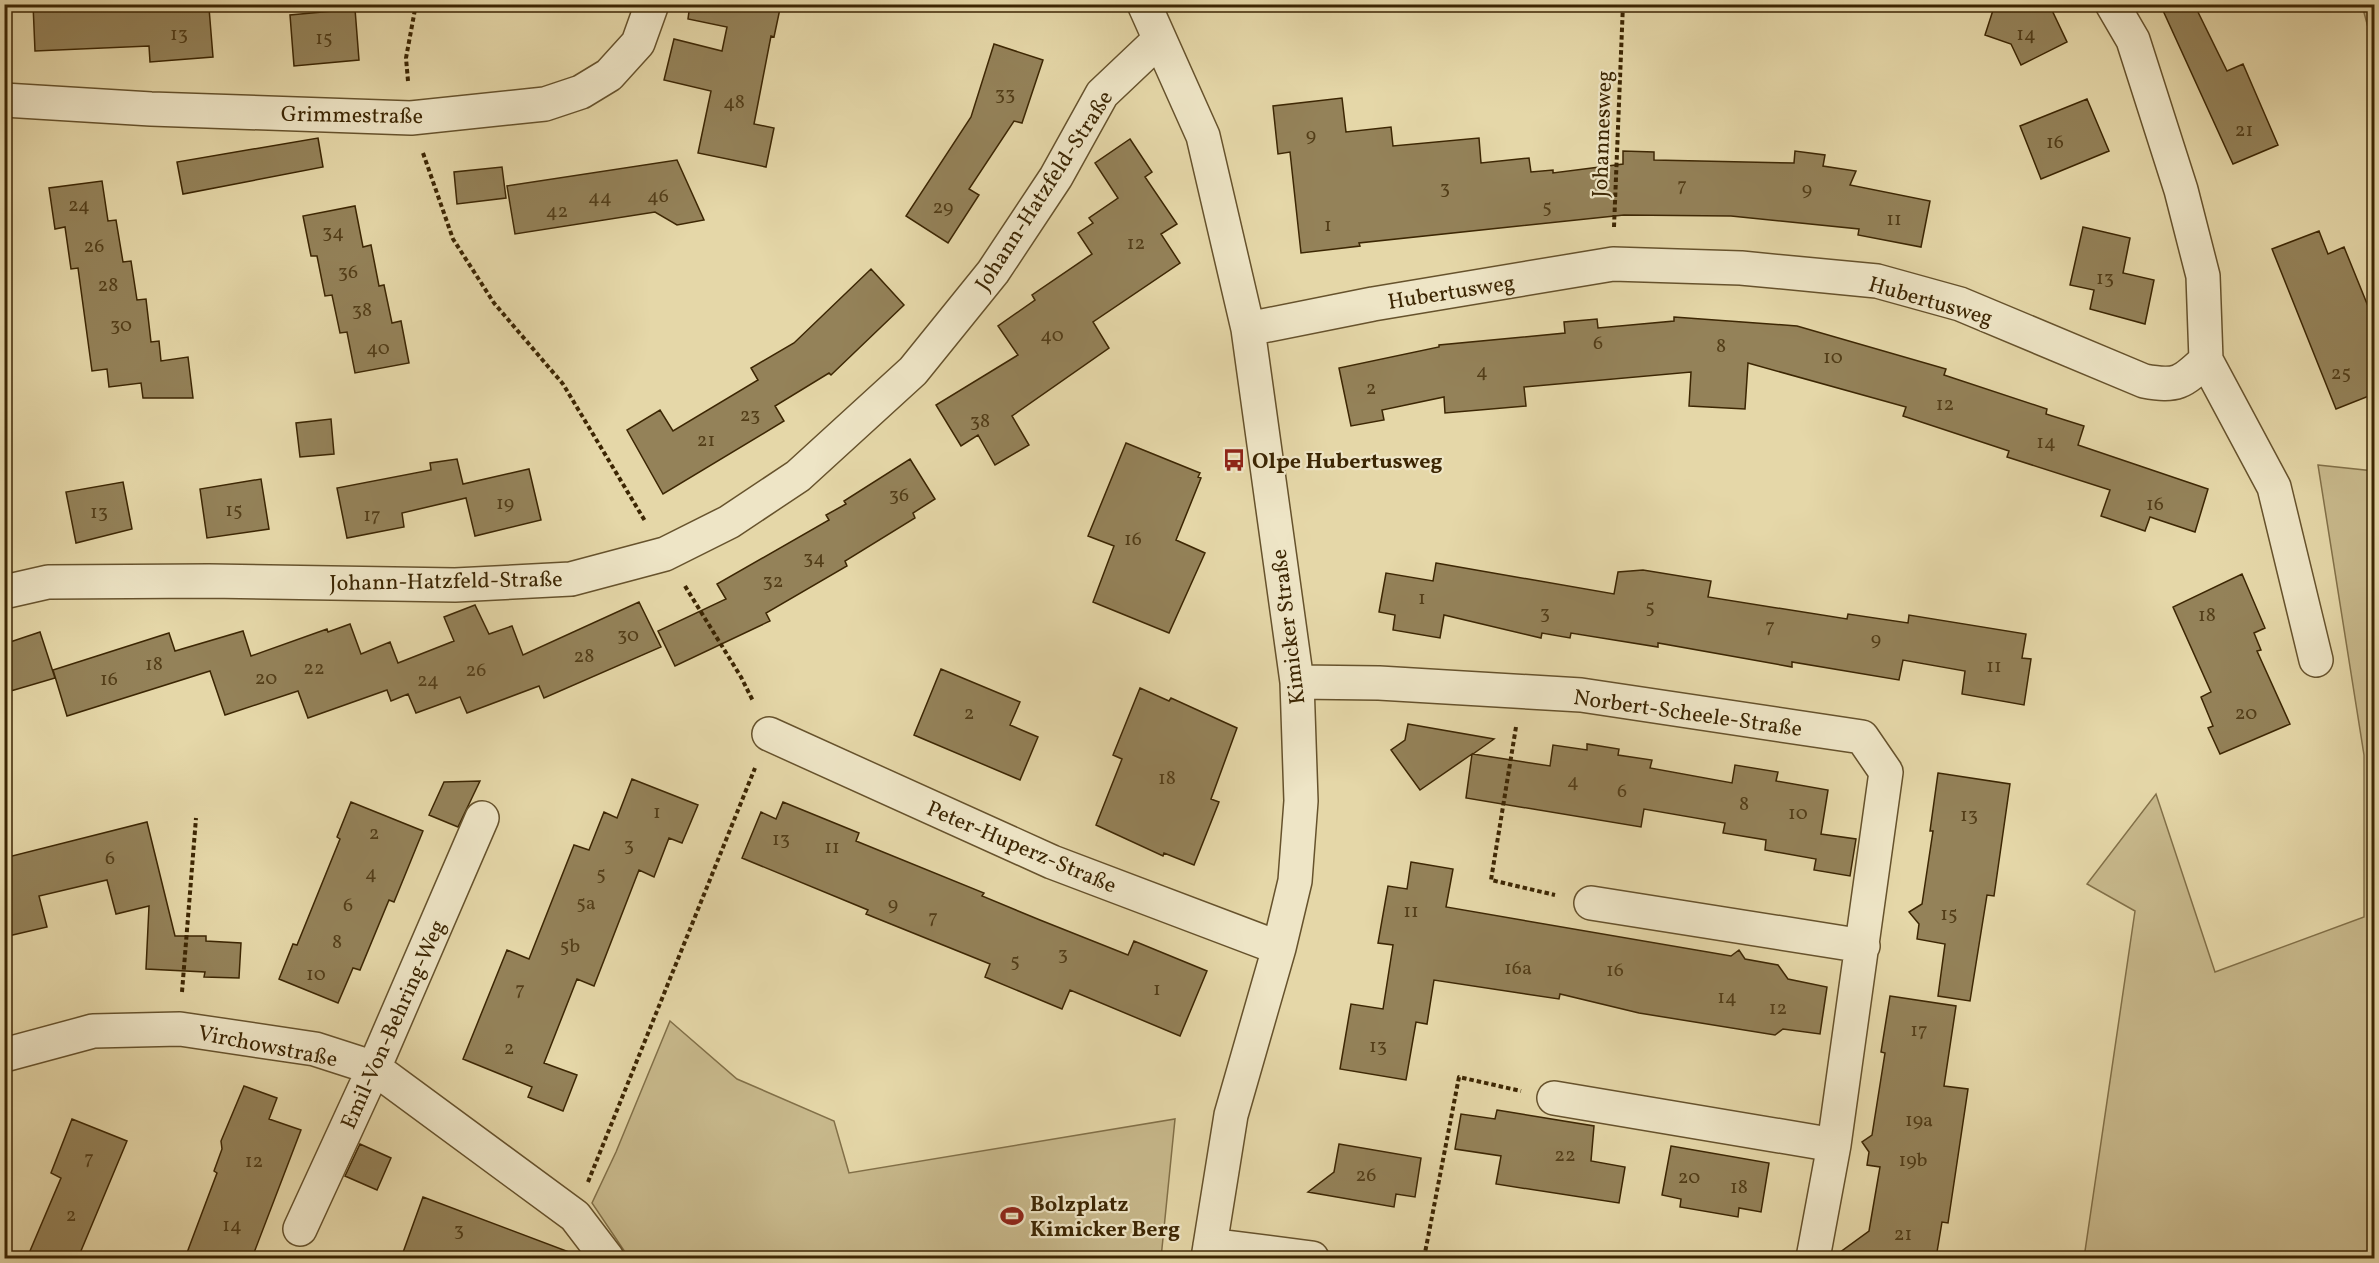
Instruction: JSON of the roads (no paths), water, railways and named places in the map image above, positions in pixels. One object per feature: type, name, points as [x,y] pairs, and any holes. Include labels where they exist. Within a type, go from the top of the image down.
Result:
[{"type":"street","name":"Grimmestraße","points":[[4,100],[151,109],[411,118],[545,104],[581,92],[609,75],[638,43],[652,4]]},
{"type":"street","name":"Kimicker Straße","points":[[1144,4],[1203,136],[1248,329],[1297,682],[1301,801],[1295,881],[1279,948],[1231,1115],[1209,1252]]},
{"type":"street","points":[[2112,4],[2133,40],[2181,190],[2203,276],[2206,360],[2274,487],[2316,660]]},
{"type":"street","name":"Johann-Hatzfeld-Straße","points":[[4,592],[48,582],[455,585],[571,579],[665,554],[729,522],[798,476],[913,371],[993,272],[1056,177],[1102,93],[1159,40]]},
{"type":"street","name":"Hubertusweg","points":[[1248,329],[1373,303],[1613,264],[1741,268],[1877,281],[1960,304],[2144,381],[2162,384],[2182,383],[2206,360]]},
{"type":"street","name":"Norbert-Scheele-Straße","points":[[1297,682],[1379,683],[1581,695],[1862,737],[1886,772],[1834,1146],[1813,1258]]},
{"type":"street","name":"Peter-Huperz-Straße","points":[[768,735],[1052,862],[1279,948]]},
{"type":"street","name":"Emil-Von-Behring-Weg","points":[[300,1229],[374,1068],[482,818]]},
{"type":"street","points":[[1591,903],[1863,946]]},
{"type":"street","name":"Virchowstraße","points":[[4,1055],[93,1031],[180,1029],[315,1049],[374,1068],[575,1216],[607,1258]]},
{"type":"street","points":[[1554,1098],[1834,1146]]},
{"type":"street","points":[[1209,1252],[1312,1258]]},
{"type":"place","name":"Olpe Hubertusweg","points":[[1234,460]]},
{"type":"place","name":"Bolzplatz Kimicker Berg","points":[[1012,1216]]}]
